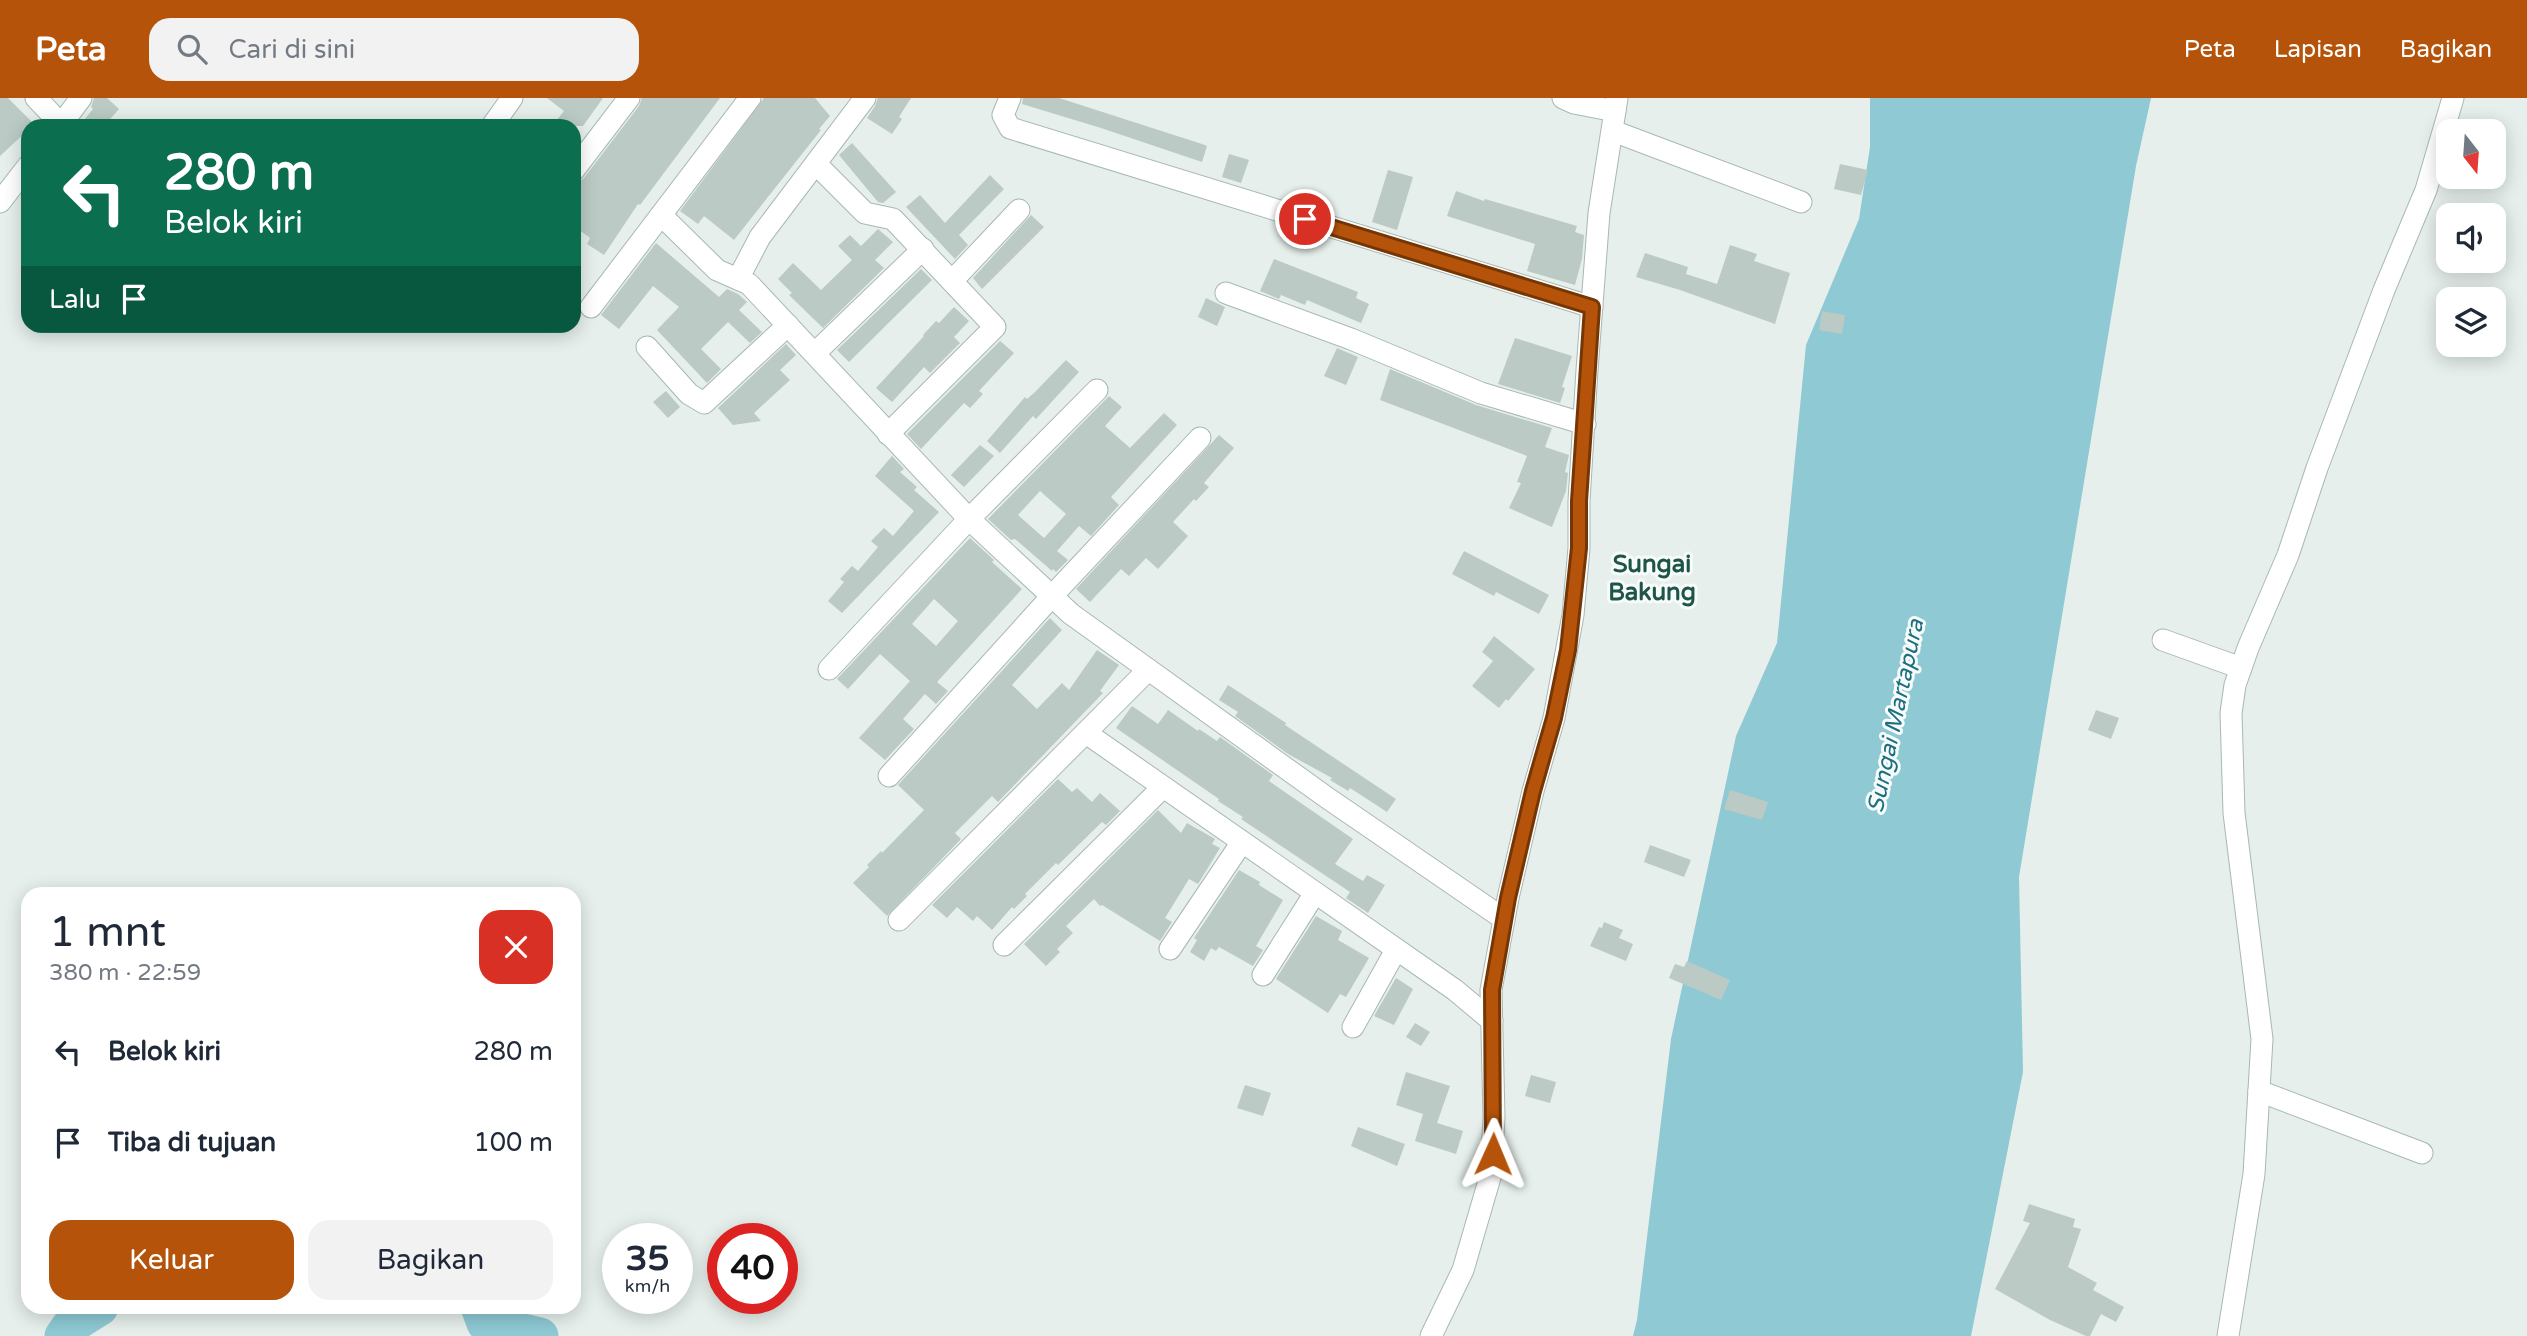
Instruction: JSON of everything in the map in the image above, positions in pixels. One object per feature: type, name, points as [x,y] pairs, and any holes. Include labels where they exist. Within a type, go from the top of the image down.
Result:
[{"type":"street","points":[[36,98],[55,119]]},
{"type":"street","points":[[65,119],[81,98]]},
{"type":"street","points":[[497,119],[512,98]]},
{"type":"street","points":[[581,161],[629,98]]},
{"type":"street","points":[[591,307],[750,98]]},
{"type":"street","points":[[738,279],[760,237],[865,98]]},
{"type":"street","points":[[1010,98],[1003,115],[1010,128],[1592,307]]},
{"type":"street","points":[[1563,98],[1615,113],[1801,202]]},
{"type":"street","points":[[2228,1336],[2254,1174],[2262,1039],[2251,939],[2238,863],[2230,758],[2231,712],[2241,668],[2288,555],[2317,468],[2384,290],[2426,190],[2453,98]]},
{"type":"street","points":[[1431,1336],[1463,1270],[1491,1174],[1494,1117],[1492,990],[1504,919],[1533,791],[1554,718],[1568,650],[1579,548],[1579,501],[1599,214],[1615,113]]},
{"type":"street","points":[[816,164],[865,213],[893,219],[995,327],[888,434]]},
{"type":"street","points":[[0,202],[21,175]]},
{"type":"street","points":[[952,281],[1019,210]]},
{"type":"street","points":[[661,215],[717,270],[749,284],[969,519],[1071,614],[1326,797],[1504,919]]},
{"type":"street","points":[[815,353],[923,249]]},
{"type":"street","points":[[1226,293],[1480,393],[1585,424]]},
{"type":"street","points":[[647,346],[689,394],[705,403],[788,325]]},
{"type":"street","points":[[829,669],[969,519],[1097,390]]},
{"type":"street","points":[[889,776],[1200,438]]},
{"type":"street","points":[[2163,640],[2241,668]]},
{"type":"street","points":[[899,920],[1148,670]]},
{"type":"street","points":[[1086,733],[1455,990],[1492,1021]]},
{"type":"street","points":[[1004,945],[1163,787]]},
{"type":"street","points":[[1170,949],[1242,842]]},
{"type":"street","points":[[1263,975],[1315,893]]},
{"type":"street","points":[[1353,1027],[1396,950]]},
{"type":"street","points":[[2259,1091],[2423,1153]]},
{"type":"water","name":"Sungai Martapura","points":[[1870,98],[2151,98],[2136,166],[2019,877],[2023,1072],[1971,1336],[1633,1336],[1671,1039],[1736,736],[1777,643],[1806,345],[1859,219],[1870,147]]},
{"type":"building","points":[[0,98],[8,98],[29,119],[21,119],[21,136],[0,156]]},
{"type":"building","points":[[94,98],[107,98],[119,109],[110,119],[85,119],[93,109],[91,107]]},
{"type":"building","points":[[547,98],[603,98],[583,126],[581,119],[558,119],[564,111]]},
{"type":"building","points":[[642,98],[720,98],[640,205],[638,204],[604,255],[587,244],[590,238],[581,231],[581,180],[639,106]]},
{"type":"building","points":[[764,98],[815,98],[830,116],[734,240],[704,216],[698,224],[680,211]]},
{"type":"building","points":[[878,98],[911,98],[892,134],[867,118]]},
{"type":"building","points":[[1023,98],[1059,98],[1207,146],[1202,162],[1022,104]]},
{"type":"building","points":[[852,143],[896,192],[883,203],[878,202],[839,155]]},
{"type":"building","points":[[1229,154],[1249,160],[1241,183],[1222,177]]},
{"type":"building","points":[[1840,164],[1868,170],[1861,195],[1834,189]]},
{"type":"building","points":[[1388,170],[1413,177],[1397,230],[1372,222]]},
{"type":"building","points":[[990,175],[1004,189],[959,235],[968,245],[955,259],[906,207],[920,195],[945,223]]},
{"type":"building","points":[[1456,191],[1577,226],[1575,232],[1584,235],[1582,259],[1575,285],[1527,271],[1535,244],[1447,216]]},
{"type":"building","points":[[1031,215],[1044,227],[982,289],[973,278]]},
{"type":"building","points":[[878,229],[893,242],[875,260],[884,268],[823,328],[789,295],[792,293],[778,279],[793,263],[821,290],[852,260],[838,246],[850,235],[861,246]]},
{"type":"building","points":[[656,243],[719,297],[727,289],[738,294],[747,302],[739,310],[762,332],[750,343],[728,322],[701,349],[721,369],[707,383],[657,330],[679,307],[653,286],[619,329],[601,315]]},
{"type":"building","points":[[1730,245],[1757,254],[1754,261],[1790,273],[1775,324],[1636,277],[1645,253],[1688,267],[1686,274],[1717,284]]},
{"type":"building","points":[[1274,259],[1358,292],[1356,298],[1369,304],[1361,323],[1307,300],[1305,305],[1281,295],[1279,299],[1260,291]]},
{"type":"building","points":[[921,269],[932,280],[849,362],[837,350]]},
{"type":"building","points":[[1206,298],[1225,307],[1217,326],[1198,317]]},
{"type":"building","points":[[954,307],[969,321],[954,337],[960,343],[930,373],[924,367],[892,402],[876,388],[936,321],[939,323]]},
{"type":"building","points":[[1822,311],[1845,315],[1842,334],[1819,330]]},
{"type":"building","points":[[1515,338],[1572,356],[1560,403],[1498,384]]},
{"type":"building","points":[[1000,341],[1014,353],[979,391],[983,394],[970,408],[964,403],[921,449],[907,434]]},
{"type":"building","points":[[786,344],[796,355],[780,370],[790,380],[754,413],[761,421],[733,425],[718,408]]},
{"type":"building","points":[[1337,348],[1358,357],[1346,385],[1324,376]]},
{"type":"building","points":[[1066,360],[1079,372],[1036,419],[1033,416],[1000,453],[987,441],[1025,397],[1027,399],[1034,393]]},
{"type":"building","points":[[1390,369],[1476,405],[1552,428],[1545,447],[1569,455],[1565,472],[1568,473],[1566,491],[1552,527],[1509,508],[1521,483],[1517,482],[1527,456],[1380,400]]},
{"type":"building","points":[[666,391],[680,407],[668,418],[653,402]]},
{"type":"building","points":[[1109,396],[1122,407],[1105,426],[1130,448],[1164,413],[1177,425],[1111,497],[1119,505],[1091,536],[1079,526],[1057,551],[1068,560],[1056,572],[1015,539],[1011,540],[988,519]],"holes":[[[1040,491],[1066,514],[1044,538],[1018,515]]]},
{"type":"building","points":[[1219,435],[1234,448],[1204,483],[1209,487],[1173,522],[1188,536],[1158,569],[1146,558],[1129,576],[1121,569],[1090,602],[1076,589]]},
{"type":"building","points":[[980,445],[994,456],[964,487],[951,475]]},
{"type":"building","points":[[892,456],[904,469],[900,472],[917,487],[914,490],[939,512],[842,613],[828,601],[844,582],[840,579],[852,566],[858,571],[878,547],[871,541],[884,528],[893,536],[914,511],[875,476]]},
{"type":"building","points":[[970,538],[1022,589],[937,682],[948,691],[936,704],[925,694],[903,719],[914,729],[885,760],[859,738],[910,681],[880,654],[848,689],[837,679]],"holes":[[[934,599],[958,621],[936,646],[912,624]]]},
{"type":"building","points":[[1464,551],[1549,595],[1539,614],[1496,592],[1494,596],[1452,574]]},
{"type":"building","points":[[1050,618],[1062,630],[1012,685],[1037,709],[1062,683],[1069,690],[1097,650],[1119,665],[1100,691],[1103,693],[998,802],[992,796],[955,833],[961,839],[887,916],[853,883],[869,867],[867,865],[924,810],[898,785]]},
{"type":"building","points":[[1494,636],[1535,669],[1499,708],[1472,686],[1493,661],[1482,652]]},
{"type":"building","points":[[1228,685],[1396,799],[1387,812],[1288,754],[1235,716],[1238,712],[1219,700]]},
{"type":"building","points":[[1132,706],[1158,724],[1168,710],[1217,741],[1220,737],[1273,775],[1269,781],[1353,839],[1335,864],[1363,881],[1367,875],[1385,885],[1368,913],[1346,898],[1350,892],[1241,819],[1243,817],[1218,801],[1219,799],[1116,728]]},
{"type":"building","points":[[2096,710],[2119,718],[2111,739],[2088,730]]},
{"type":"building","points":[[1058,779],[1072,792],[1077,788],[1092,802],[1100,793],[1120,811],[1106,825],[1102,822],[1058,865],[1056,863],[992,930],[977,916],[973,921],[957,907],[947,918],[932,905]]},
{"type":"building","points":[[1730,790],[1768,802],[1762,820],[1724,809]]},
{"type":"building","points":[[1158,810],[1181,833],[1187,823],[1215,839],[1212,844],[1220,848],[1198,884],[1189,879],[1165,918],[1172,922],[1160,941],[1100,906],[1094,899],[1066,926],[1073,933],[1057,949],[1060,952],[1046,966],[1024,944]]},
{"type":"building","points":[[1650,845],[1691,860],[1684,877],[1644,862]]},
{"type":"building","points":[[1239,870],[1283,900],[1256,946],[1263,950],[1253,966],[1219,947],[1216,951],[1211,948],[1204,961],[1190,952],[1197,940],[1194,938]]},
{"type":"building","points":[[1316,916],[1342,931],[1338,940],[1369,958],[1346,997],[1340,994],[1328,1013],[1276,979]]},
{"type":"building","points":[[1604,922],[1623,930],[1619,938],[1633,944],[1626,961],[1590,946]]},
{"type":"building","points":[[1687,961],[1730,980],[1721,1000],[1669,978],[1675,964],[1684,967]]},
{"type":"building","points":[[1396,978],[1413,989],[1394,1025],[1374,1016]]},
{"type":"building","points":[[1415,1023],[1430,1032],[1421,1046],[1406,1037]]},
{"type":"building","points":[[1406,1072],[1450,1086],[1437,1123],[1463,1131],[1456,1154],[1415,1141],[1423,1114],[1396,1105]]},
{"type":"building","points":[[1531,1075],[1556,1082],[1550,1103],[1525,1096]]},
{"type":"building","points":[[1245,1085],[1271,1093],[1263,1116],[1237,1108]]},
{"type":"building","points":[[1358,1127],[1405,1144],[1397,1166],[1351,1146]]},
{"type":"building","points":[[2029,1204],[2075,1219],[2073,1227],[2081,1229],[2068,1267],[2097,1283],[2093,1290],[2124,1307],[2116,1322],[2101,1314],[2090,1336],[2086,1336],[2050,1320],[1995,1289],[2030,1223],[2023,1221]]},
{"type":"waterway","points":[[63,1336],[70,1326],[89,1314]]},
{"type":"waterway","points":[[482,1314],[485,1323],[540,1336]]},
{"type":"district","name":"Sungai Bakung","points":[[1652,578]]},
{"type":"route","points":[[1305,219],[1592,307],[1579,501],[1579,548],[1568,650],[1554,718],[1533,791],[1508,898],[1492,990],[1493,1154]]}]
